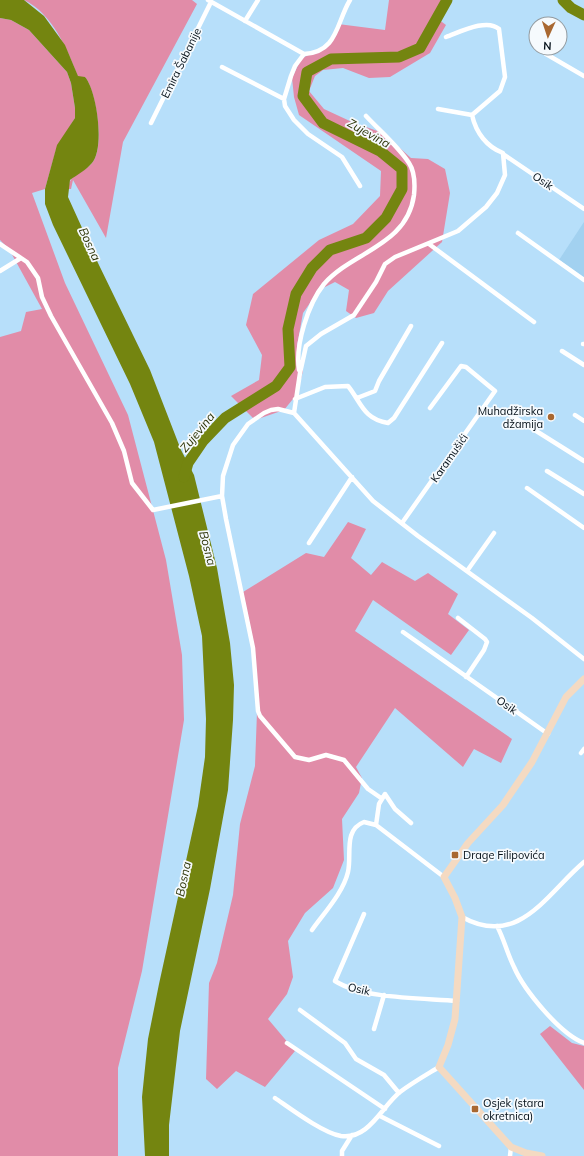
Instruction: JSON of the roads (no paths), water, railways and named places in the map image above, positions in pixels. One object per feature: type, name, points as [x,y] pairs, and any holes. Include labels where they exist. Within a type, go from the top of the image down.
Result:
[{"type":"main road","points":[[542,1156],[526,1153],[511,1147],[438,1067],[452,1032],[457,1001],[462,917],[456,898],[444,877],[468,843],[503,805],[532,762],[566,697],[584,679]]},
{"type":"street","points":[[245,21],[258,0]]},
{"type":"street","points":[[343,0],[349,1],[331,43],[314,54],[304,54],[295,66],[284,99],[285,106],[294,120],[308,134],[342,157],[360,186]]},
{"type":"street","name":"Emira Šabanije","points":[[151,123],[210,1],[304,54]]},
{"type":"street","points":[[446,37],[486,24],[494,25],[499,29],[505,77],[500,91],[472,116]]},
{"type":"street","points":[[549,56],[584,76]]},
{"type":"street","points":[[222,67],[284,99]]},
{"type":"street","points":[[438,109],[472,116]]},
{"type":"street","points":[[300,374],[297,360],[298,348],[313,302],[324,284],[338,272],[390,239],[399,230],[413,204],[414,177],[409,163],[366,116]]},
{"type":"street","points":[[294,413],[295,399],[306,346],[321,334],[354,315],[376,282],[385,264],[395,257],[429,244],[458,230],[486,207],[497,193],[506,170],[503,154],[493,149],[484,141],[472,116]]},
{"type":"street","name":"Osik","points":[[503,154],[584,209]]},
{"type":"street","points":[[518,233],[584,280]]},
{"type":"street","points":[[0,244],[27,262],[38,278],[42,297],[51,316],[112,423],[124,451],[132,483],[153,510],[206,498],[222,496]]},
{"type":"street","points":[[429,244],[534,322]]},
{"type":"street","points":[[0,271],[21,258]]},
{"type":"street","points":[[357,398],[375,392],[382,376],[412,326]]},
{"type":"street","points":[[295,399],[326,387],[348,386],[364,411],[384,423],[390,422],[442,343]]},
{"type":"street","points":[[562,351],[584,366]]},
{"type":"street","name":"Karamušići","points":[[402,523],[496,391],[466,367],[461,366],[430,408]]},
{"type":"street","points":[[380,798],[368,789],[344,760],[326,755],[309,760],[295,757],[258,712],[253,648],[238,583],[222,496],[223,476],[228,457],[239,435],[248,424],[264,413],[278,409],[294,413],[373,501],[532,618],[584,659]]},
{"type":"street","points":[[509,414],[584,461]]},
{"type":"street","points":[[575,415],[584,421]]},
{"type":"street","points":[[547,471],[584,494]]},
{"type":"street","points":[[309,543],[352,477]]},
{"type":"street","points":[[527,488],[584,528]]},
{"type":"street","points":[[467,571],[494,533]]},
{"type":"street","points":[[458,618],[487,642],[484,650],[466,677]]},
{"type":"street","name":"Osik","points":[[403,632],[548,734]]},
{"type":"street","points":[[581,753],[584,749]]},
{"type":"street","points":[[376,825],[380,798],[385,794],[395,809],[411,823]]},
{"type":"street","points":[[312,930],[346,881],[349,845],[353,831],[364,822],[376,825],[444,877]]},
{"type":"street","points":[[462,917],[470,921],[497,926],[530,914],[543,904],[584,862]]},
{"type":"street","name":"Osik","points":[[364,914],[335,981],[350,988],[384,995],[457,1001]]},
{"type":"street","points":[[497,926],[514,968],[544,1010],[559,1028],[576,1040],[584,1043]]},
{"type":"street","points":[[374,1029],[384,995]]},
{"type":"street","points":[[300,1010],[345,1043],[356,1059],[384,1075],[399,1093]]},
{"type":"street","points":[[287,1043],[385,1108]]},
{"type":"street","points":[[342,1156],[342,1150],[352,1136],[380,1116],[385,1108],[399,1093],[438,1067]]},
{"type":"street","points":[[275,1098],[330,1132],[341,1136],[352,1136]]},
{"type":"street","points":[[380,1116],[439,1146]]},
{"type":"street","points":[[510,1156],[511,1147]]},
{"type":"water","name":"Bosna","points":[[0,0],[24,0],[44,16],[65,45],[78,76],[85,77],[93,94],[99,133],[96,156],[90,166],[70,180],[68,197],[150,370],[181,450],[194,475],[217,568],[230,643],[234,685],[228,790],[210,889],[180,1031],[169,1125],[169,1156],[145,1156],[142,1097],[148,1039],[198,806],[205,757],[206,719],[202,636],[189,576],[154,442],[130,384],[53,225],[45,204],[45,189],[57,145],[75,118],[71,83],[67,72],[29,30],[11,20],[0,18]]},
{"type":"waterway","name":"Zujevina","points":[[184,477],[188,463],[203,441],[225,418],[276,386],[290,367],[288,329],[296,294],[312,268],[330,250],[366,238],[386,218],[402,189],[402,169],[380,151],[323,123],[303,96],[307,72],[331,59],[399,57],[420,48],[447,0]]},
{"type":"waterway","name":"Zujevina","points":[[563,0],[571,8],[584,15]]},
{"type":"place","name":"Muhadžirska džamija","points":[[551,417]]},
{"type":"place","name":"Drage Filipovića","points":[[455,855]]},
{"type":"place","name":"Osjek (stara okretnica)","points":[[475,1109]]}]
